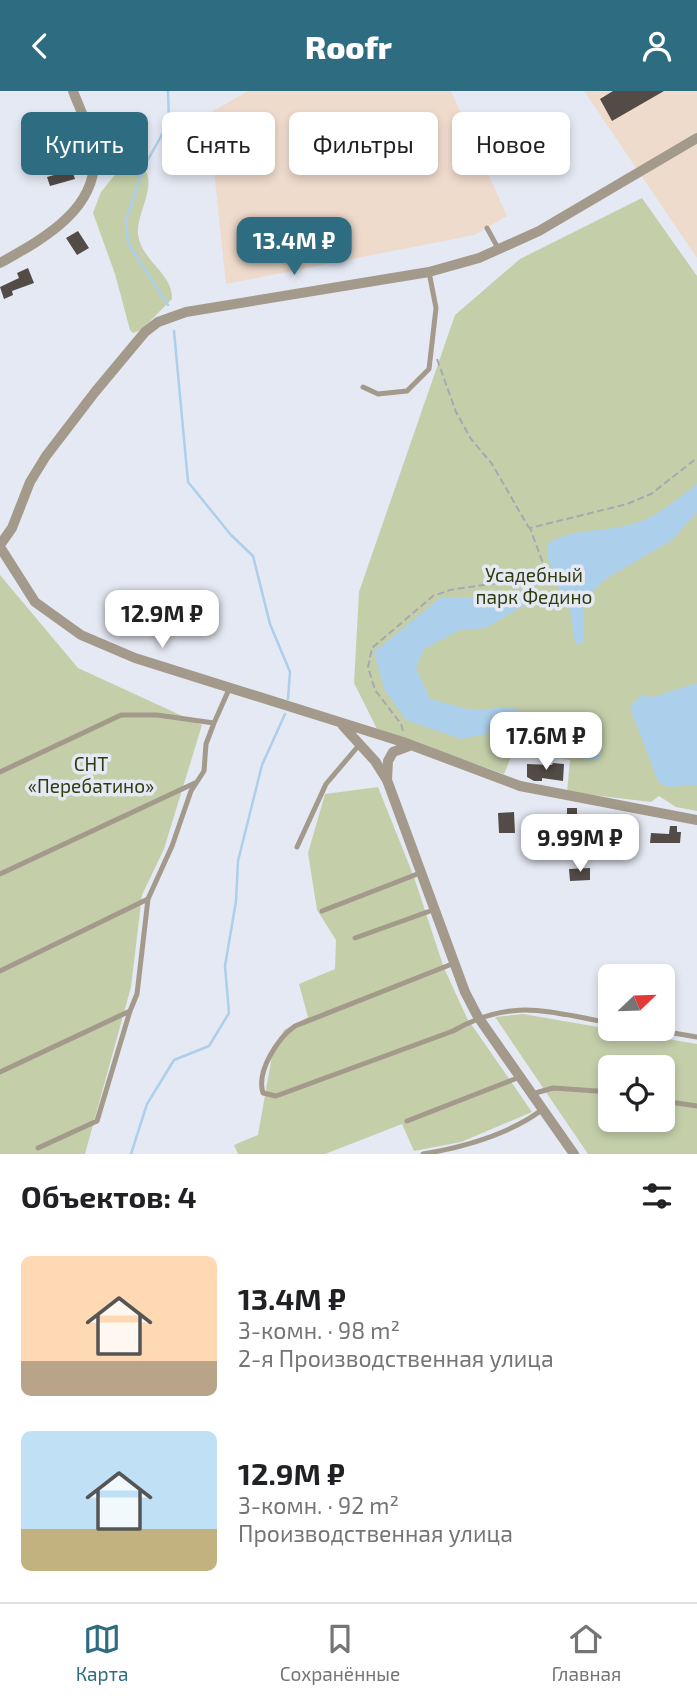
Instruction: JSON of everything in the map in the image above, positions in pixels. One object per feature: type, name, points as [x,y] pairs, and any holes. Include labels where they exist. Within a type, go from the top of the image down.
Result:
[{"type":"street","points":[[0,263],[52,233],[72,214],[93,173],[94,152],[73,91]]},
{"type":"street","points":[[697,138],[539,231],[499,250],[429,272],[186,312],[158,322],[132,347],[46,456],[30,482],[12,528],[0,546],[35,602],[81,635],[135,658],[406,744],[520,786],[697,820]]},
{"type":"street","points":[[341,724],[387,780],[453,964],[478,1017],[574,1154]]},
{"type":"street","points":[[387,780],[388,761],[393,752],[406,744]]},
{"type":"lane","points":[[487,228],[499,250]]},
{"type":"lane","points":[[363,387],[378,394],[394,395],[407,391],[429,369],[436,308],[429,272]]},
{"type":"lane","points":[[38,1147],[97,1121],[137,994],[148,899],[172,846],[191,791],[204,771],[206,744],[230,687]]},
{"type":"lane","points":[[0,772],[121,715],[157,715],[214,723]]},
{"type":"lane","points":[[297,847],[326,784],[360,744]]},
{"type":"lane","points":[[0,874],[198,781]]},
{"type":"lane","points":[[322,911],[420,873]]},
{"type":"lane","points":[[0,971],[148,899]]},
{"type":"lane","points":[[355,938],[433,910]]},
{"type":"lane","points":[[453,964],[287,1031],[265,1065],[261,1086],[263,1093],[276,1096],[453,1031],[478,1017],[524,1008],[598,1021]]},
{"type":"lane","points":[[0,1073],[130,1011]]},
{"type":"lane","points":[[676,1033],[697,1037]]},
{"type":"lane","points":[[407,1121],[520,1077]]},
{"type":"lane","points":[[532,1094],[552,1088],[598,1091]]},
{"type":"lane","points":[[675,1103],[697,1106]]},
{"type":"lane","points":[[423,1154],[460,1147],[522,1123],[543,1109]]},
{"type":"path","points":[[406,744],[401,724],[375,690],[368,667],[372,648],[433,596],[450,590],[505,582],[544,566],[530,529],[518,513],[492,464],[471,439],[456,412],[433,346]]},
{"type":"path","points":[[530,529],[627,504],[651,493],[697,457]]},
{"type":"shaded area","points":[[248,91],[451,91],[460,112],[452,112],[452,175],[489,175],[507,216],[474,235],[226,284],[214,175],[275,175],[275,112],[211,112]]},
{"type":"shaded area","points":[[584,91],[697,91],[697,258]]},
{"type":"green space","points":[[115,175],[147,175],[148,178],[138,234],[145,252],[168,282],[172,299],[141,330],[133,333],[93,213],[101,192]]},
{"type":"green space","name":"Усадебный парк Федино","points":[[642,198],[697,276],[697,811],[676,807],[659,796],[651,802],[567,792],[570,760],[513,752],[504,774],[377,729],[354,683],[359,592],[455,315],[520,259]]},
{"type":"green space","name":"СНТ «Перебатино»","points":[[0,575],[78,668],[202,725],[164,849],[142,895],[131,987],[85,1154],[0,1154]]},
{"type":"green space","points":[[378,787],[414,877],[444,968],[467,1018],[532,1112],[461,1142],[414,1151],[402,1124],[325,1154],[238,1154],[234,1145],[258,1135],[273,1050],[284,1030],[308,1017],[299,984],[335,969],[336,940],[317,910],[308,853],[325,794]]},
{"type":"green space","points":[[523,1014],[598,1027],[598,1041],[676,1040],[697,1044],[697,1154],[588,1154],[495,1017]]},
{"type":"water","points":[[697,484],[697,512],[672,540],[607,578],[584,599],[583,642],[578,645],[575,643],[570,610],[561,595],[547,555],[548,543],[568,535],[642,521]]},
{"type":"water","points":[[521,590],[528,603],[486,628],[460,630],[424,649],[416,668],[430,699],[471,710],[512,707],[570,742],[596,747],[601,758],[588,760],[555,745],[506,730],[462,739],[406,720],[384,689],[374,652],[440,598],[489,597]]},
{"type":"water","points":[[697,683],[697,786],[665,786],[657,779],[630,707],[641,695],[653,697]]},
{"type":"building","points":[[613,91],[664,91],[612,121],[600,99]]},
{"type":"building","points":[[74,175],[75,179],[50,186],[47,177]]},
{"type":"building","points":[[78,231],[89,248],[77,255],[66,238]]},
{"type":"building","points":[[28,268],[34,283],[12,291],[13,295],[4,299],[0,287],[19,278],[17,273]]},
{"type":"building","points":[[527,764],[564,764],[563,781],[542,778],[542,781],[534,781],[527,777]]},
{"type":"building","points":[[567,808],[577,808],[577,824],[560,824],[560,852],[546,852],[546,817],[567,817]]},
{"type":"building","points":[[514,812],[515,833],[499,833],[498,813]]},
{"type":"building","points":[[670,826],[677,826],[677,832],[681,832],[680,843],[650,843],[651,833],[669,834]]},
{"type":"building","points":[[622,834],[634,835],[634,854],[622,853]]},
{"type":"building","points":[[590,868],[590,880],[570,881],[569,869]]},
{"type":"waterway","points":[[168,91],[169,122],[145,165],[126,220],[128,243],[168,305]]},
{"type":"waterway","points":[[174,331],[188,482],[231,535],[253,556],[270,624],[290,672],[288,699]]},
{"type":"waterway","points":[[131,1154],[147,1104],[174,1060],[209,1046],[229,1013],[225,966],[236,901],[238,861],[262,765],[285,714]]}]
